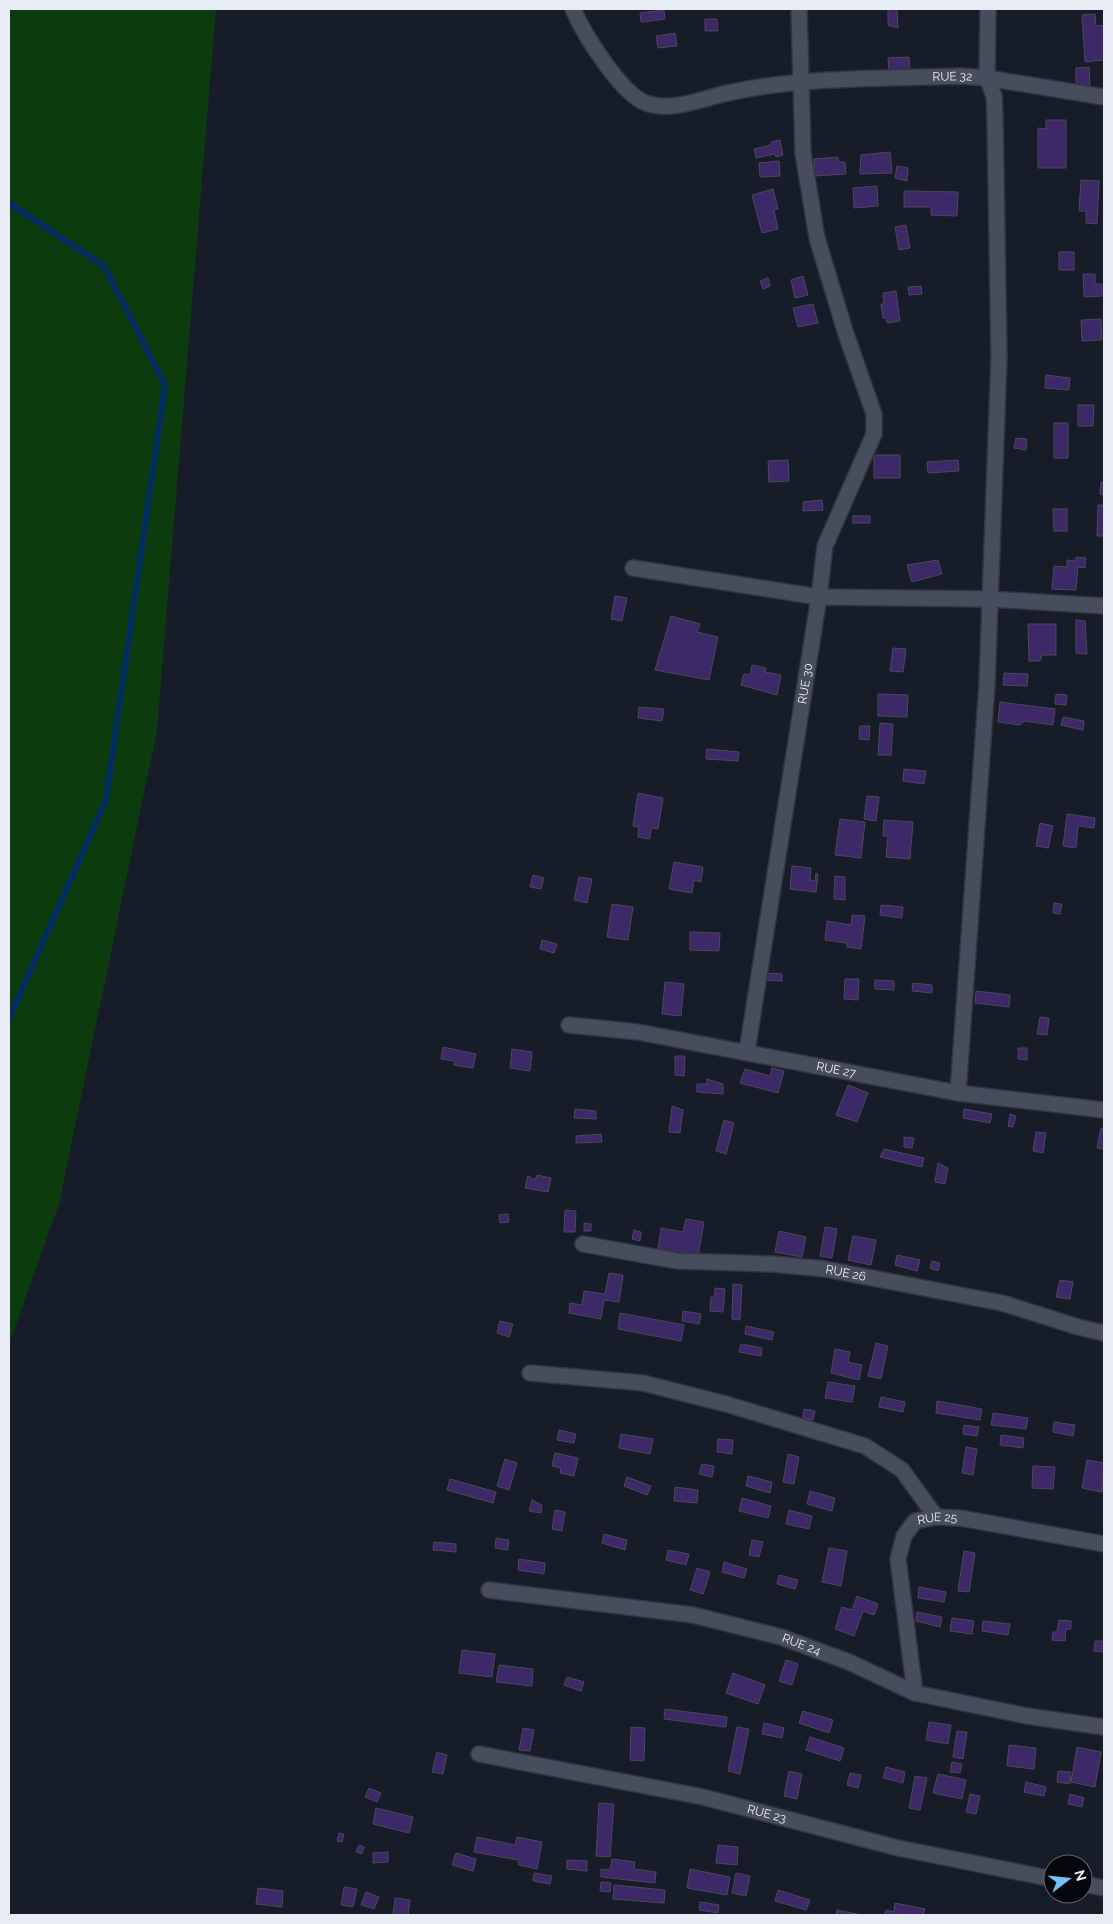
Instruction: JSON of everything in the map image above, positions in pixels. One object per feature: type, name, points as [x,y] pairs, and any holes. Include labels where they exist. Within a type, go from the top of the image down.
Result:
[{"type":"street","name":"RUE 32","points":[[572,9],[581,29],[628,91],[643,102],[659,108],[739,90],[800,83],[961,76],[987,78],[1104,97]]},
{"type":"street","name":"RUE 30","points":[[747,1051],[819,597],[825,546],[874,434],[874,414],[845,331],[817,238],[803,153],[799,9]]},
{"type":"street","points":[[958,1092],[986,694],[999,356],[995,117],[994,96],[987,78],[988,9]]},
{"type":"street","points":[[633,568],[819,597],[990,599],[1104,606]]},
{"type":"street","name":"RUE 27","points":[[569,1025],[638,1032],[958,1092],[1104,1110]]},
{"type":"street","name":"RUE 26","points":[[583,1244],[677,1262],[772,1264],[825,1269],[1002,1303],[1078,1327],[1104,1333]]},
{"type":"street","points":[[530,1373],[643,1383],[726,1404],[865,1446],[902,1470],[936,1516]]},
{"type":"street","name":"RUE 25","points":[[915,1693],[898,1559],[904,1536],[915,1521],[936,1516],[960,1518],[1104,1544]]},
{"type":"street","name":"RUE 24","points":[[489,1590],[693,1615],[781,1637],[849,1662],[915,1693],[1026,1716],[1104,1727]]},
{"type":"street","name":"RUE 23","points":[[479,1754],[703,1797],[898,1848],[1043,1877]]},
{"type":"green space","points":[[9,9],[216,9],[157,730],[59,1204],[9,1344]]},
{"type":"building","points":[[888,9],[897,9],[898,28],[888,25]]},
{"type":"building","points":[[664,10],[665,19],[641,22],[640,13]]},
{"type":"building","points":[[1095,14],[1096,26],[1104,25],[1104,60],[1085,62],[1082,15]]},
{"type":"building","points":[[705,19],[717,19],[718,31],[705,31]]},
{"type":"building","points":[[675,33],[677,46],[658,48],[656,36]]},
{"type":"building","points":[[909,57],[910,69],[889,71],[888,58]]},
{"type":"building","points":[[1089,67],[1090,86],[1076,84],[1076,68]]},
{"type":"building","points":[[1046,120],[1066,120],[1066,168],[1038,168],[1038,128],[1046,129]]},
{"type":"building","points":[[780,140],[783,155],[776,157],[775,154],[756,158],[754,149],[771,145],[771,142]]},
{"type":"building","points":[[890,152],[892,173],[860,174],[861,155]]},
{"type":"building","points":[[838,157],[838,162],[845,162],[846,174],[815,176],[814,159]]},
{"type":"building","points":[[779,161],[780,176],[760,177],[759,163]]},
{"type":"building","points":[[897,166],[908,168],[907,181],[895,178]]},
{"type":"building","points":[[1081,180],[1099,181],[1097,224],[1086,223],[1086,211],[1079,211]]},
{"type":"building","points":[[877,186],[878,206],[854,208],[853,188]]},
{"type":"building","points":[[773,189],[778,209],[774,210],[778,229],[762,233],[752,195]]},
{"type":"building","points":[[904,191],[958,192],[957,216],[931,215],[931,207],[904,207]]},
{"type":"building","points":[[906,225],[910,248],[899,250],[895,227]]},
{"type":"building","points":[[1059,252],[1074,252],[1074,270],[1059,270]]},
{"type":"building","points":[[1083,274],[1095,274],[1095,284],[1104,284],[1104,296],[1084,297]]},
{"type":"building","points":[[803,276],[808,295],[795,298],[791,280]]},
{"type":"building","points":[[768,278],[770,286],[763,289],[760,281]]},
{"type":"building","points":[[921,286],[922,294],[909,295],[908,287]]},
{"type":"building","points":[[896,291],[900,321],[887,323],[886,318],[883,318],[881,304],[884,304],[883,293]]},
{"type":"building","points":[[813,304],[818,323],[798,327],[793,308]]},
{"type":"building","points":[[1101,319],[1102,340],[1082,341],[1081,320]]},
{"type":"building","points":[[1046,375],[1070,378],[1069,390],[1045,388]]},
{"type":"building","points":[[1078,405],[1094,405],[1093,426],[1078,426]]},
{"type":"building","points":[[1054,423],[1068,423],[1068,458],[1054,458]]},
{"type":"building","points":[[1016,438],[1027,439],[1026,450],[1014,448]]},
{"type":"building","points":[[874,455],[900,455],[900,478],[874,478]]},
{"type":"building","points":[[788,460],[789,481],[769,482],[768,461]]},
{"type":"building","points":[[958,460],[959,471],[928,473],[927,462]]},
{"type":"building","points":[[1101,482],[1104,482],[1104,495],[1100,494]]},
{"type":"building","points":[[822,500],[823,510],[803,511],[803,502]]},
{"type":"building","points":[[1098,505],[1104,505],[1104,536],[1097,536]]},
{"type":"building","points":[[1053,509],[1067,509],[1067,531],[1054,531]]},
{"type":"building","points":[[853,516],[870,516],[870,523],[853,523]]},
{"type":"building","points":[[1076,557],[1086,558],[1085,568],[1078,567],[1076,590],[1052,589],[1054,566],[1067,567],[1067,560],[1076,561]]},
{"type":"building","points":[[938,560],[942,574],[912,582],[907,565]]},
{"type":"building","points":[[615,596],[627,598],[622,621],[611,619]]},
{"type":"building","points":[[671,616],[700,624],[697,632],[718,637],[709,680],[655,670]]},
{"type":"building","points":[[1076,620],[1085,621],[1087,654],[1076,653]]},
{"type":"building","points":[[1028,624],[1056,624],[1056,655],[1042,655],[1040,661],[1029,661]]},
{"type":"building","points":[[893,648],[906,649],[903,672],[890,671]]},
{"type":"building","points":[[752,665],[766,668],[765,672],[781,675],[777,695],[741,685],[744,674],[750,675]]},
{"type":"building","points":[[1004,673],[1028,674],[1027,686],[1003,685]]},
{"type":"building","points":[[878,694],[908,695],[907,717],[878,716]]},
{"type":"building","points":[[1056,694],[1067,695],[1066,705],[1055,704]]},
{"type":"building","points":[[1000,702],[1055,709],[1053,725],[1024,721],[1020,725],[998,722]]},
{"type":"building","points":[[639,707],[664,709],[662,721],[638,718]]},
{"type":"building","points":[[1063,717],[1084,721],[1083,730],[1061,725]]},
{"type":"building","points":[[880,723],[893,724],[891,755],[878,755]]},
{"type":"building","points":[[860,726],[870,726],[869,740],[859,739]]},
{"type":"building","points":[[707,749],[739,752],[738,761],[706,759]]},
{"type":"building","points":[[904,769],[926,771],[924,784],[903,781]]},
{"type":"building","points":[[638,793],[663,798],[658,829],[651,828],[650,839],[638,837],[639,827],[633,826]]},
{"type":"building","points":[[867,796],[879,797],[876,821],[864,819]]},
{"type":"building","points":[[1067,814],[1095,818],[1094,828],[1078,826],[1076,848],[1063,846]]},
{"type":"building","points":[[840,819],[865,822],[861,858],[835,855]]},
{"type":"building","points":[[884,820],[913,822],[910,859],[886,857],[888,836],[883,836]]},
{"type":"building","points":[[1040,823],[1053,826],[1048,848],[1036,846]]},
{"type":"building","points":[[674,862],[703,867],[701,882],[694,880],[692,893],[669,889]]},
{"type":"building","points":[[792,866],[811,868],[810,880],[815,881],[816,873],[818,874],[816,892],[790,889]]},
{"type":"building","points":[[533,875],[544,878],[541,889],[530,887]]},
{"type":"building","points":[[835,876],[845,877],[845,900],[834,899]]},
{"type":"building","points":[[579,877],[592,879],[587,903],[574,900]]},
{"type":"building","points":[[1054,903],[1062,904],[1060,914],[1053,913]]},
{"type":"building","points":[[612,904],[633,907],[628,940],[607,937]]},
{"type":"building","points":[[881,905],[903,907],[902,918],[880,915]]},
{"type":"building","points":[[852,915],[865,916],[861,949],[847,947],[847,943],[825,940],[827,921],[851,925]]},
{"type":"building","points":[[690,932],[720,933],[719,951],[690,950]]},
{"type":"building","points":[[542,940],[557,944],[554,953],[540,949]]},
{"type":"building","points":[[766,973],[782,974],[782,981],[765,980]]},
{"type":"building","points":[[845,979],[859,979],[858,1000],[844,999]]},
{"type":"building","points":[[875,980],[894,981],[894,990],[875,989]]},
{"type":"building","points":[[665,982],[684,984],[681,1016],[662,1014]]},
{"type":"building","points":[[913,983],[932,985],[932,993],[912,991]]},
{"type":"building","points":[[976,991],[1010,995],[1009,1007],[975,1003]]},
{"type":"building","points":[[1040,1017],[1049,1018],[1047,1035],[1037,1034]]},
{"type":"building","points":[[443,1047],[476,1054],[473,1068],[454,1065],[455,1061],[441,1059]]},
{"type":"building","points":[[1018,1048],[1027,1048],[1027,1060],[1018,1059]]},
{"type":"building","points":[[512,1049],[532,1052],[530,1071],[510,1068]]},
{"type":"building","points":[[675,1056],[685,1056],[684,1076],[675,1075]]},
{"type":"building","points":[[772,1068],[784,1071],[778,1093],[740,1083],[745,1069],[770,1076]]},
{"type":"building","points":[[707,1079],[723,1084],[723,1094],[697,1092],[697,1084],[707,1084]]},
{"type":"building","points":[[848,1085],[868,1093],[857,1122],[836,1115]]},
{"type":"building","points":[[672,1106],[683,1110],[680,1133],[669,1132]]},
{"type":"building","points":[[575,1109],[596,1111],[596,1119],[574,1118]]},
{"type":"building","points":[[964,1109],[992,1114],[990,1123],[963,1118]]},
{"type":"building","points":[[1010,1114],[1016,1116],[1013,1127],[1008,1126]]},
{"type":"building","points":[[724,1120],[734,1123],[726,1154],[716,1151]]},
{"type":"building","points":[[1101,1128],[1104,1129],[1104,1149],[1097,1148]]},
{"type":"building","points":[[1036,1132],[1046,1133],[1043,1153],[1033,1151]]},
{"type":"building","points":[[601,1134],[602,1142],[576,1143],[576,1136]]},
{"type":"building","points":[[904,1137],[914,1138],[912,1148],[904,1147]]},
{"type":"building","points":[[884,1149],[924,1158],[922,1167],[880,1157]]},
{"type":"building","points":[[938,1163],[948,1168],[945,1184],[935,1182]]},
{"type":"building","points":[[537,1175],[551,1178],[548,1192],[525,1188],[528,1176],[535,1180]]},
{"type":"building","points":[[565,1210],[576,1211],[575,1232],[564,1232]]},
{"type":"building","points":[[508,1214],[509,1222],[500,1223],[499,1215]]},
{"type":"building","points":[[686,1219],[704,1222],[698,1256],[658,1249],[661,1228],[683,1232]]},
{"type":"building","points":[[584,1223],[591,1224],[591,1231],[584,1231]]},
{"type":"building","points":[[825,1227],[837,1229],[832,1258],[820,1256]]},
{"type":"building","points":[[634,1230],[641,1232],[640,1241],[632,1239]]},
{"type":"building","points":[[779,1231],[806,1237],[802,1257],[775,1252]]},
{"type":"building","points":[[853,1236],[876,1240],[871,1265],[848,1260]]},
{"type":"building","points":[[897,1255],[920,1260],[917,1271],[895,1265]]},
{"type":"building","points":[[932,1261],[940,1263],[938,1271],[930,1268]]},
{"type":"building","points":[[609,1273],[623,1275],[619,1302],[604,1300],[601,1319],[569,1313],[570,1303],[582,1305],[584,1291],[605,1294]]},
{"type":"building","points":[[1060,1280],[1073,1282],[1070,1299],[1056,1297]]},
{"type":"building","points":[[733,1284],[742,1285],[740,1320],[732,1319]]},
{"type":"building","points":[[715,1288],[725,1289],[723,1312],[710,1311],[711,1297],[714,1297]]},
{"type":"building","points":[[683,1311],[701,1314],[699,1324],[682,1321]]},
{"type":"building","points":[[620,1313],[684,1325],[681,1341],[618,1329]]},
{"type":"building","points":[[500,1321],[513,1324],[509,1337],[497,1333]]},
{"type":"building","points":[[746,1326],[774,1332],[772,1340],[745,1334]]},
{"type":"building","points":[[876,1343],[888,1346],[881,1379],[868,1376]]},
{"type":"building","points":[[741,1344],[762,1348],[761,1356],[739,1352]]},
{"type":"building","points":[[835,1349],[850,1352],[848,1362],[862,1365],[859,1380],[831,1373]]},
{"type":"building","points":[[828,1382],[855,1386],[852,1402],[825,1398]]},
{"type":"building","points":[[881,1397],[905,1402],[903,1412],[879,1407]]},
{"type":"building","points":[[937,1401],[982,1409],[980,1420],[936,1413]]},
{"type":"building","points":[[804,1409],[815,1411],[813,1420],[803,1418]]},
{"type":"building","points":[[993,1413],[1028,1418],[1026,1429],[991,1425]]},
{"type":"building","points":[[1054,1422],[1075,1425],[1073,1436],[1053,1432]]},
{"type":"building","points":[[964,1425],[979,1427],[977,1436],[963,1434]]},
{"type":"building","points":[[559,1430],[576,1434],[574,1443],[557,1440]]},
{"type":"building","points":[[621,1434],[653,1439],[650,1454],[619,1448]]},
{"type":"building","points":[[1001,1435],[1024,1438],[1023,1448],[1000,1445]]},
{"type":"building","points":[[718,1439],[733,1440],[732,1454],[717,1452]]},
{"type":"building","points":[[966,1447],[977,1449],[973,1475],[962,1473]]},
{"type":"building","points":[[555,1453],[578,1458],[574,1476],[560,1473],[561,1468],[552,1466]]},
{"type":"building","points":[[788,1454],[799,1457],[794,1484],[783,1482]]},
{"type":"building","points":[[505,1459],[517,1463],[509,1490],[497,1486]]},
{"type":"building","points":[[1087,1460],[1104,1463],[1102,1492],[1082,1488]]},
{"type":"building","points":[[702,1464],[714,1466],[712,1477],[699,1474]]},
{"type":"building","points":[[1033,1466],[1055,1467],[1053,1489],[1032,1488]]},
{"type":"building","points":[[748,1476],[772,1482],[770,1493],[746,1486]]},
{"type":"building","points":[[627,1477],[651,1486],[647,1495],[624,1486]]},
{"type":"building","points":[[450,1479],[496,1492],[493,1503],[447,1490]]},
{"type":"building","points":[[675,1487],[698,1490],[697,1503],[674,1501]]},
{"type":"building","points":[[810,1491],[835,1498],[832,1511],[807,1504]]},
{"type":"building","points":[[742,1498],[771,1506],[768,1518],[739,1511]]},
{"type":"building","points":[[532,1500],[542,1505],[541,1513],[529,1511]]},
{"type":"building","points":[[555,1510],[565,1512],[562,1531],[552,1529]]},
{"type":"building","points":[[789,1510],[812,1516],[809,1529],[786,1524]]},
{"type":"building","points":[[604,1534],[627,1540],[625,1550],[602,1543]]},
{"type":"building","points":[[496,1538],[509,1540],[508,1550],[495,1548]]},
{"type":"building","points":[[752,1540],[763,1542],[759,1557],[749,1555]]},
{"type":"building","points":[[434,1542],[456,1544],[456,1552],[433,1550]]},
{"type":"building","points":[[829,1548],[847,1551],[841,1586],[822,1582]]},
{"type":"building","points":[[668,1550],[689,1554],[686,1565],[666,1560]]},
{"type":"building","points":[[964,1551],[975,1553],[969,1592],[958,1591]]},
{"type":"building","points":[[519,1559],[545,1563],[544,1574],[518,1570]]},
{"type":"building","points":[[724,1562],[747,1569],[744,1578],[722,1572]]},
{"type":"building","points":[[697,1568],[710,1572],[703,1594],[690,1590]]},
{"type":"building","points":[[779,1575],[798,1580],[795,1589],[777,1584]]},
{"type":"building","points":[[919,1587],[946,1592],[944,1602],[918,1598]]},
{"type":"building","points":[[857,1596],[878,1604],[874,1615],[863,1611],[854,1636],[835,1629],[842,1607],[852,1610]]},
{"type":"building","points":[[917,1612],[942,1617],[940,1627],[916,1621]]},
{"type":"building","points":[[952,1618],[974,1621],[972,1634],[950,1631]]},
{"type":"building","points":[[1059,1620],[1071,1621],[1071,1629],[1066,1629],[1065,1641],[1052,1640],[1053,1632],[1057,1632]]},
{"type":"building","points":[[983,1621],[1010,1624],[1008,1635],[982,1631]]},
{"type":"building","points":[[1095,1641],[1104,1641],[1104,1652],[1094,1651]]},
{"type":"building","points":[[462,1650],[495,1654],[492,1677],[459,1673]]},
{"type":"building","points":[[786,1660],[798,1664],[792,1685],[779,1681]]},
{"type":"building","points":[[499,1665],[533,1669],[532,1686],[496,1682]]},
{"type":"building","points":[[733,1673],[765,1685],[758,1704],[726,1693]]},
{"type":"building","points":[[567,1677],[584,1682],[581,1691],[564,1685]]},
{"type":"building","points":[[665,1709],[727,1717],[726,1727],[664,1719]]},
{"type":"building","points":[[803,1711],[833,1720],[829,1733],[799,1723]]},
{"type":"building","points":[[929,1722],[951,1725],[948,1744],[926,1740]]},
{"type":"building","points":[[764,1723],[784,1728],[782,1738],[762,1734]]},
{"type":"building","points":[[631,1727],[645,1728],[644,1761],[630,1760]]},
{"type":"building","points":[[737,1727],[749,1729],[740,1774],[728,1771]]},
{"type":"building","points":[[523,1728],[534,1730],[530,1751],[519,1750]]},
{"type":"building","points":[[957,1731],[967,1732],[963,1759],[953,1757]]},
{"type":"building","points":[[810,1737],[844,1748],[840,1761],[806,1750]]},
{"type":"building","points":[[1009,1745],[1036,1748],[1034,1769],[1007,1766]]},
{"type":"building","points":[[1077,1747],[1101,1752],[1095,1787],[1071,1782]]},
{"type":"building","points":[[437,1752],[447,1755],[443,1774],[432,1772]]},
{"type":"building","points":[[952,1762],[962,1764],[960,1773],[950,1772]]},
{"type":"building","points":[[886,1767],[905,1772],[903,1783],[883,1778]]},
{"type":"building","points":[[789,1771],[802,1774],[797,1799],[784,1796]]},
{"type":"building","points":[[1058,1771],[1071,1772],[1070,1784],[1057,1782]]},
{"type":"building","points":[[850,1773],[861,1775],[858,1788],[847,1785]]},
{"type":"building","points":[[938,1774],[966,1780],[962,1799],[933,1793]]},
{"type":"building","points":[[915,1776],[927,1778],[920,1810],[909,1808]]},
{"type":"building","points":[[1026,1782],[1046,1787],[1044,1796],[1024,1792]]},
{"type":"building","points":[[369,1788],[381,1793],[377,1802],[365,1797]]},
{"type":"building","points":[[970,1794],[980,1796],[976,1814],[966,1812]]},
{"type":"building","points":[[1070,1794],[1084,1798],[1082,1807],[1068,1804]]},
{"type":"building","points":[[599,1803],[614,1804],[610,1857],[596,1856]]},
{"type":"building","points":[[376,1808],[413,1817],[409,1833],[373,1824]]},
{"type":"building","points":[[339,1833],[344,1834],[342,1842],[337,1841]]},
{"type":"building","points":[[477,1837],[515,1845],[517,1837],[542,1842],[537,1869],[519,1865],[518,1860],[474,1852]]},
{"type":"building","points":[[359,1845],[364,1847],[362,1854],[356,1852]]},
{"type":"building","points":[[718,1845],[738,1847],[737,1865],[716,1863]]},
{"type":"building","points":[[388,1852],[388,1862],[373,1863],[373,1853]]},
{"type":"building","points":[[456,1853],[476,1859],[473,1871],[452,1865]]},
{"type":"building","points":[[612,1859],[635,1862],[634,1869],[656,1872],[655,1883],[601,1877],[601,1869],[610,1870]]},
{"type":"building","points":[[567,1860],[587,1861],[587,1871],[567,1869]]},
{"type":"building","points":[[690,1869],[730,1877],[727,1895],[687,1888]]},
{"type":"building","points":[[534,1873],[552,1876],[550,1884],[533,1881]]},
{"type":"building","points":[[736,1873],[750,1876],[746,1896],[732,1893]]},
{"type":"building","points":[[601,1882],[611,1883],[610,1892],[600,1891]]},
{"type":"building","points":[[614,1885],[665,1890],[664,1903],[613,1899]]},
{"type":"building","points":[[344,1887],[357,1889],[353,1907],[341,1905]]},
{"type":"building","points":[[258,1888],[283,1891],[282,1907],[256,1904]]},
{"type":"building","points":[[778,1890],[810,1900],[806,1910],[775,1901]]},
{"type":"building","points":[[366,1892],[379,1897],[374,1909],[361,1905]]},
{"type":"building","points":[[395,1898],[410,1900],[408,1915],[393,1915]]},
{"type":"building","points":[[700,1902],[719,1905],[718,1913],[699,1910]]},
{"type":"building","points":[[895,1903],[925,1909],[923,1915],[885,1915],[886,1910],[894,1912]]},
{"type":"building","points":[[837,1910],[862,1915],[836,1915]]},
{"type":"waterway","points":[[9,203],[104,266],[165,385],[106,800],[9,1019]]}]
